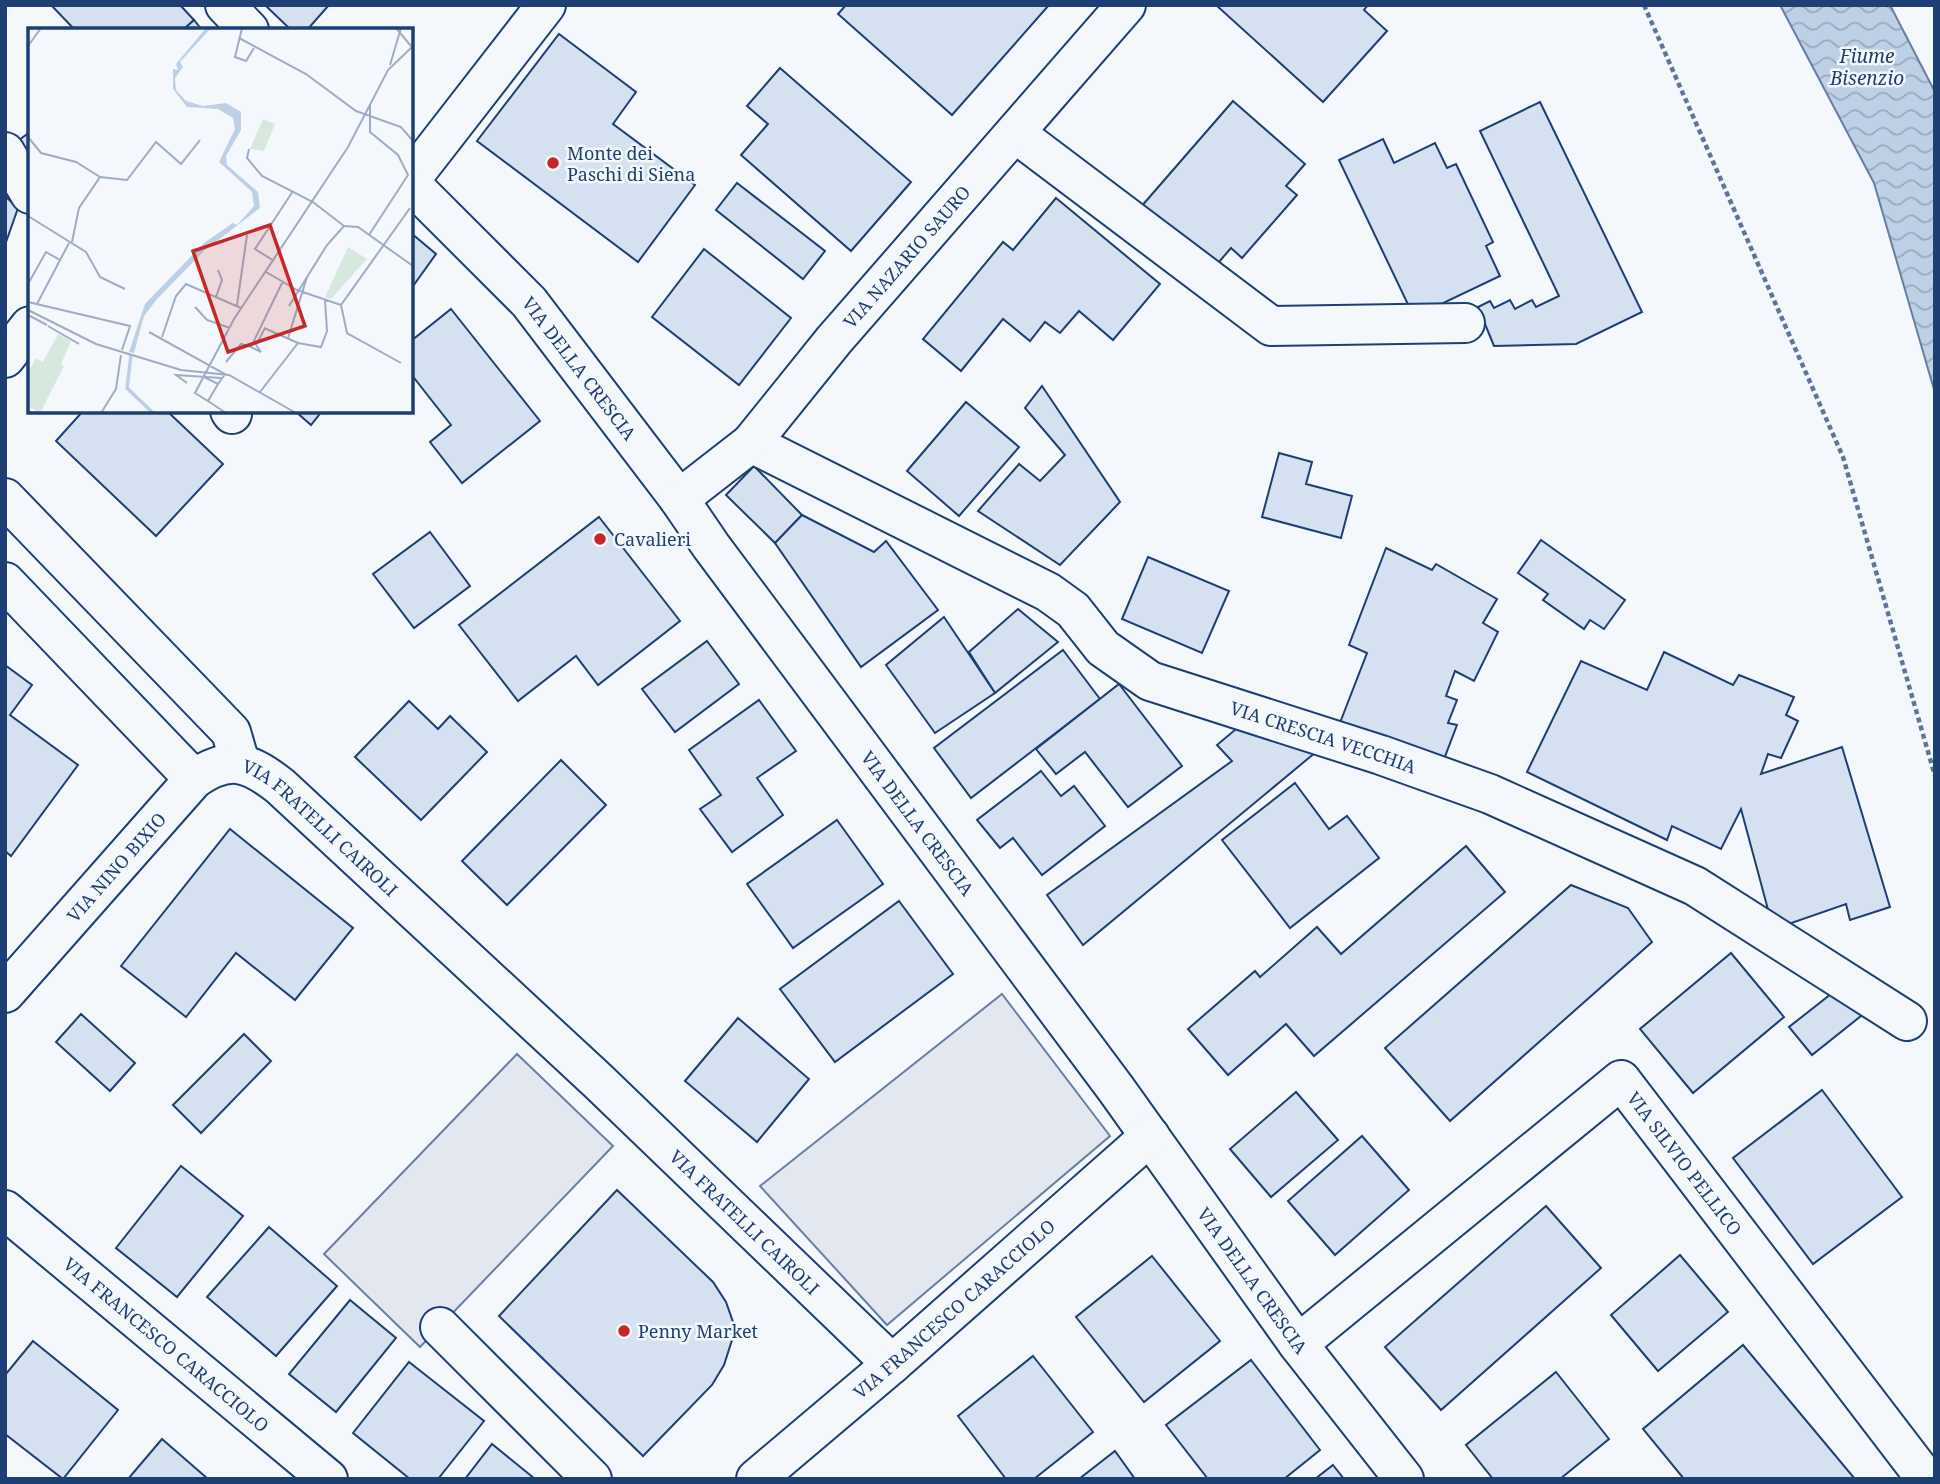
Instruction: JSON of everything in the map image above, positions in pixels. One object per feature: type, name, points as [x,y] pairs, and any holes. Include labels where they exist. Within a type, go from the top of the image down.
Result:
[{"type":"street","points":[[225,5],[247,28]]},
{"type":"street","points":[[413,179],[546,5]]},
{"type":"street","name":"VIA NAZARIO SAURO","points":[[679,499],[751,443],[834,340],[1126,5]]},
{"type":"street","points":[[1014,133],[1270,326],[1465,323]]},
{"type":"street","points":[[5,152],[28,191]]},
{"type":"street","name":"VIA DELLA CRESCIA","points":[[413,184],[529,302],[679,499],[710,546],[1150,1136],[1298,1344],[1404,1479]]},
{"type":"street","points":[[5,358],[28,329]]},
{"type":"street","name":"VIA CRESCIA VECCHIA","points":[[751,443],[1048,592],[1073,610],[1103,648],[1150,681],[1490,794],[1695,886],[1907,1021]]},
{"type":"street","name":"VIA FRATELLI CAIROLI","points":[[5,498],[230,732],[240,763],[259,769],[280,786],[587,1093],[892,1364]]},
{"type":"street","points":[[5,582],[194,779]]},
{"type":"street","name":"VIA NINO BIXIO","points":[[5,993],[194,779],[219,765],[240,763]]},
{"type":"street","name":"VIA SILVIO PELLICO","points":[[1298,1344],[1621,1080],[1926,1479]]},
{"type":"street","name":"VIA FRANCESCO CARACCIOLO","points":[[756,1479],[892,1364],[1150,1136]]},
{"type":"street","name":"VIA FRANCESCO CARACCIOLO","points":[[5,1210],[328,1479]]},
{"type":"street","points":[[440,1327],[592,1479]]},
{"type":"path","points":[[1644,5],[1843,457],[1935,776]]},
{"type":"shaded area","points":[[1002,994],[1110,1136],[887,1325],[760,1186]]},
{"type":"shaded area","points":[[517,1054],[613,1146],[420,1347],[324,1254]]},
{"type":"water","name":"Fiume Bisenzio","points":[[1780,5],[1890,5],[1935,92],[1935,393],[1874,183]]},
{"type":"building","points":[[51,5],[180,5],[194,20],[185,28],[73,28]]},
{"type":"building","points":[[265,5],[329,5],[309,28],[289,28]]},
{"type":"building","points":[[846,5],[1049,5],[952,115],[838,14]]},
{"type":"building","points":[[1216,5],[1368,5],[1364,10],[1387,31],[1323,102]]},
{"type":"building","points":[[194,20],[200,28],[185,28]]},
{"type":"building","points":[[559,34],[636,92],[613,124],[695,185],[638,262],[477,141]]},
{"type":"building","points":[[780,68],[911,182],[851,251],[741,155],[768,124],[747,106]]},
{"type":"building","points":[[1233,101],[1305,164],[1286,186],[1297,195],[1242,258],[1231,248],[1212,270],[1140,208]]},
{"type":"building","points":[[1540,102],[1642,312],[1576,344],[1494,346],[1478,307],[1490,301],[1494,308],[1510,300],[1515,309],[1532,300],[1536,307],[1559,296],[1480,131]]},
{"type":"building","points":[[28,133],[28,161],[15,143]]},
{"type":"building","points":[[1383,139],[1394,163],[1435,143],[1447,168],[1456,164],[1493,242],[1486,246],[1500,276],[1414,317],[1339,160]]},
{"type":"building","points":[[737,183],[825,251],[803,279],[716,210]]},
{"type":"building","points":[[5,196],[18,208],[5,245]]},
{"type":"building","points":[[1056,198],[1160,284],[1113,340],[1079,311],[1060,333],[1045,322],[1030,341],[1003,319],[961,371],[923,339],[1003,242],[1013,250]]},
{"type":"building","points":[[413,235],[436,254],[413,286]]},
{"type":"building","points":[[704,249],[791,318],[739,385],[652,317]]},
{"type":"building","points":[[451,309],[540,421],[462,483],[430,442],[451,425],[413,377],[413,339]]},
{"type":"building","points":[[1042,386],[1120,502],[1060,565],[978,511],[1019,464],[1040,481],[1065,455],[1025,408]]},
{"type":"building","points":[[966,402],[1019,447],[959,516],[907,471]]},
{"type":"building","points":[[81,413],[169,413],[223,464],[156,536],[56,441]]},
{"type":"building","points":[[297,413],[320,413],[311,425]]},
{"type":"building","points":[[1279,453],[1312,462],[1306,484],[1352,496],[1341,538],[1262,517]]},
{"type":"building","points":[[754,466],[802,515],[775,543],[726,495]]},
{"type":"building","points":[[802,515],[874,552],[886,541],[938,610],[861,667],[775,543]]},
{"type":"building","points":[[599,517],[680,621],[598,685],[576,656],[518,701],[459,625]]},
{"type":"building","points":[[430,532],[470,586],[414,628],[373,574]]},
{"type":"building","points":[[1541,540],[1625,600],[1604,629],[1590,620],[1584,629],[1543,600],[1548,594],[1518,573]]},
{"type":"building","points":[[1386,548],[1432,570],[1436,564],[1497,599],[1483,623],[1498,632],[1474,681],[1455,671],[1446,696],[1457,700],[1448,723],[1457,725],[1441,767],[1336,733],[1367,653],[1349,645]]},
{"type":"building","points":[[1148,557],[1229,591],[1202,653],[1122,619]]},
{"type":"building","points":[[1018,609],[1058,642],[995,693],[969,652]]},
{"type":"building","points":[[944,617],[995,693],[935,733],[886,665]]},
{"type":"building","points":[[707,641],[739,684],[675,732],[642,689]]},
{"type":"building","points":[[1063,650],[1100,699],[971,798],[934,748]]},
{"type":"building","points":[[1664,652],[1733,685],[1739,675],[1794,697],[1786,715],[1798,721],[1781,758],[1768,754],[1761,774],[1842,747],[1890,907],[1850,920],[1846,904],[1783,926],[1770,917],[1741,809],[1721,849],[1672,826],[1667,840],[1527,772],[1581,661],[1647,690]]},
{"type":"building","points":[[5,665],[32,685],[10,715],[78,765],[11,856],[5,851]]},
{"type":"building","points":[[1119,684],[1182,766],[1128,807],[1085,752],[1056,774],[1036,749]]},
{"type":"building","points":[[759,700],[796,751],[757,778],[783,815],[732,852],[700,809],[721,795],[689,750]]},
{"type":"building","points":[[409,701],[438,729],[450,716],[487,752],[421,820],[355,757]]},
{"type":"building","points":[[1236,729],[1316,752],[1083,945],[1047,895],[1232,761],[1217,745]]},
{"type":"building","points":[[561,760],[606,805],[507,905],[462,861]]},
{"type":"building","points":[[1041,771],[1061,796],[1074,786],[1105,826],[1042,875],[1013,838],[1000,848],[977,820]]},
{"type":"building","points":[[1295,783],[1329,829],[1347,816],[1379,858],[1290,928],[1222,840]]},
{"type":"building","points":[[837,820],[883,884],[793,948],[747,884]]},
{"type":"building","points":[[230,829],[353,928],[295,1000],[236,953],[186,1017],[121,966]]},
{"type":"building","points":[[1466,846],[1505,892],[1314,1056],[1286,1024],[1228,1075],[1188,1029],[1255,971],[1260,977],[1317,927],[1341,954]]},
{"type":"building","points":[[1571,885],[1628,908],[1652,942],[1450,1121],[1385,1048]]},
{"type":"building","points":[[899,901],[953,974],[835,1062],[780,989]]},
{"type":"building","points":[[1731,953],[1784,1017],[1693,1093],[1640,1029]]},
{"type":"building","points":[[1831,994],[1866,1012],[1812,1055],[1789,1027]]},
{"type":"building","points":[[81,1014],[135,1063],[110,1091],[56,1042]]},
{"type":"building","points":[[738,1018],[809,1079],[757,1142],[685,1081]]},
{"type":"building","points":[[244,1034],[271,1061],[201,1133],[173,1105]]},
{"type":"building","points":[[1822,1090],[1902,1197],[1813,1264],[1733,1158]]},
{"type":"building","points":[[1296,1092],[1338,1140],[1271,1197],[1230,1149]]},
{"type":"building","points":[[1362,1136],[1409,1190],[1335,1255],[1288,1201]]},
{"type":"building","points":[[181,1166],[243,1216],[177,1297],[116,1248]]},
{"type":"building","name":"Penny Market","points":[[617,1190],[713,1282],[726,1302],[733,1322],[732,1340],[724,1365],[712,1385],[643,1456],[499,1316]]},
{"type":"building","points":[[1546,1206],[1601,1268],[1441,1410],[1385,1347]]},
{"type":"building","points":[[269,1227],[337,1286],[276,1356],[207,1297]]},
{"type":"building","points":[[1680,1255],[1728,1312],[1658,1371],[1611,1315]]},
{"type":"building","points":[[1152,1256],[1220,1341],[1144,1402],[1076,1317]]},
{"type":"building","points":[[350,1300],[396,1338],[336,1412],[289,1374]]},
{"type":"building","points":[[33,1341],[118,1410],[63,1479],[5,1434],[5,1375]]},
{"type":"building","points":[[1743,1345],[1855,1479],[1684,1479],[1643,1429]]},
{"type":"building","points":[[1033,1356],[1093,1432],[1034,1479],[1006,1479],[958,1416]]},
{"type":"building","points":[[1251,1360],[1320,1450],[1284,1479],[1208,1479],[1166,1425]]},
{"type":"building","points":[[409,1362],[484,1421],[438,1479],[410,1479],[353,1433]]},
{"type":"building","points":[[1556,1372],[1609,1439],[1560,1479],[1493,1479],[1466,1445]]},
{"type":"building","points":[[162,1439],[208,1479],[128,1479]]},
{"type":"building","points":[[492,1444],[535,1479],[465,1479]]},
{"type":"building","points":[[1115,1451],[1135,1479],[1079,1479]]},
{"type":"building","points":[[1333,1465],[1344,1479],[1315,1479]]},
{"type":"place","name":"Monte dei Paschi di Siena","points":[[553,163]]},
{"type":"place","name":"Cavalieri","points":[[600,539]]},
{"type":"place","name":"Penny Market","points":[[624,1331]]}]
